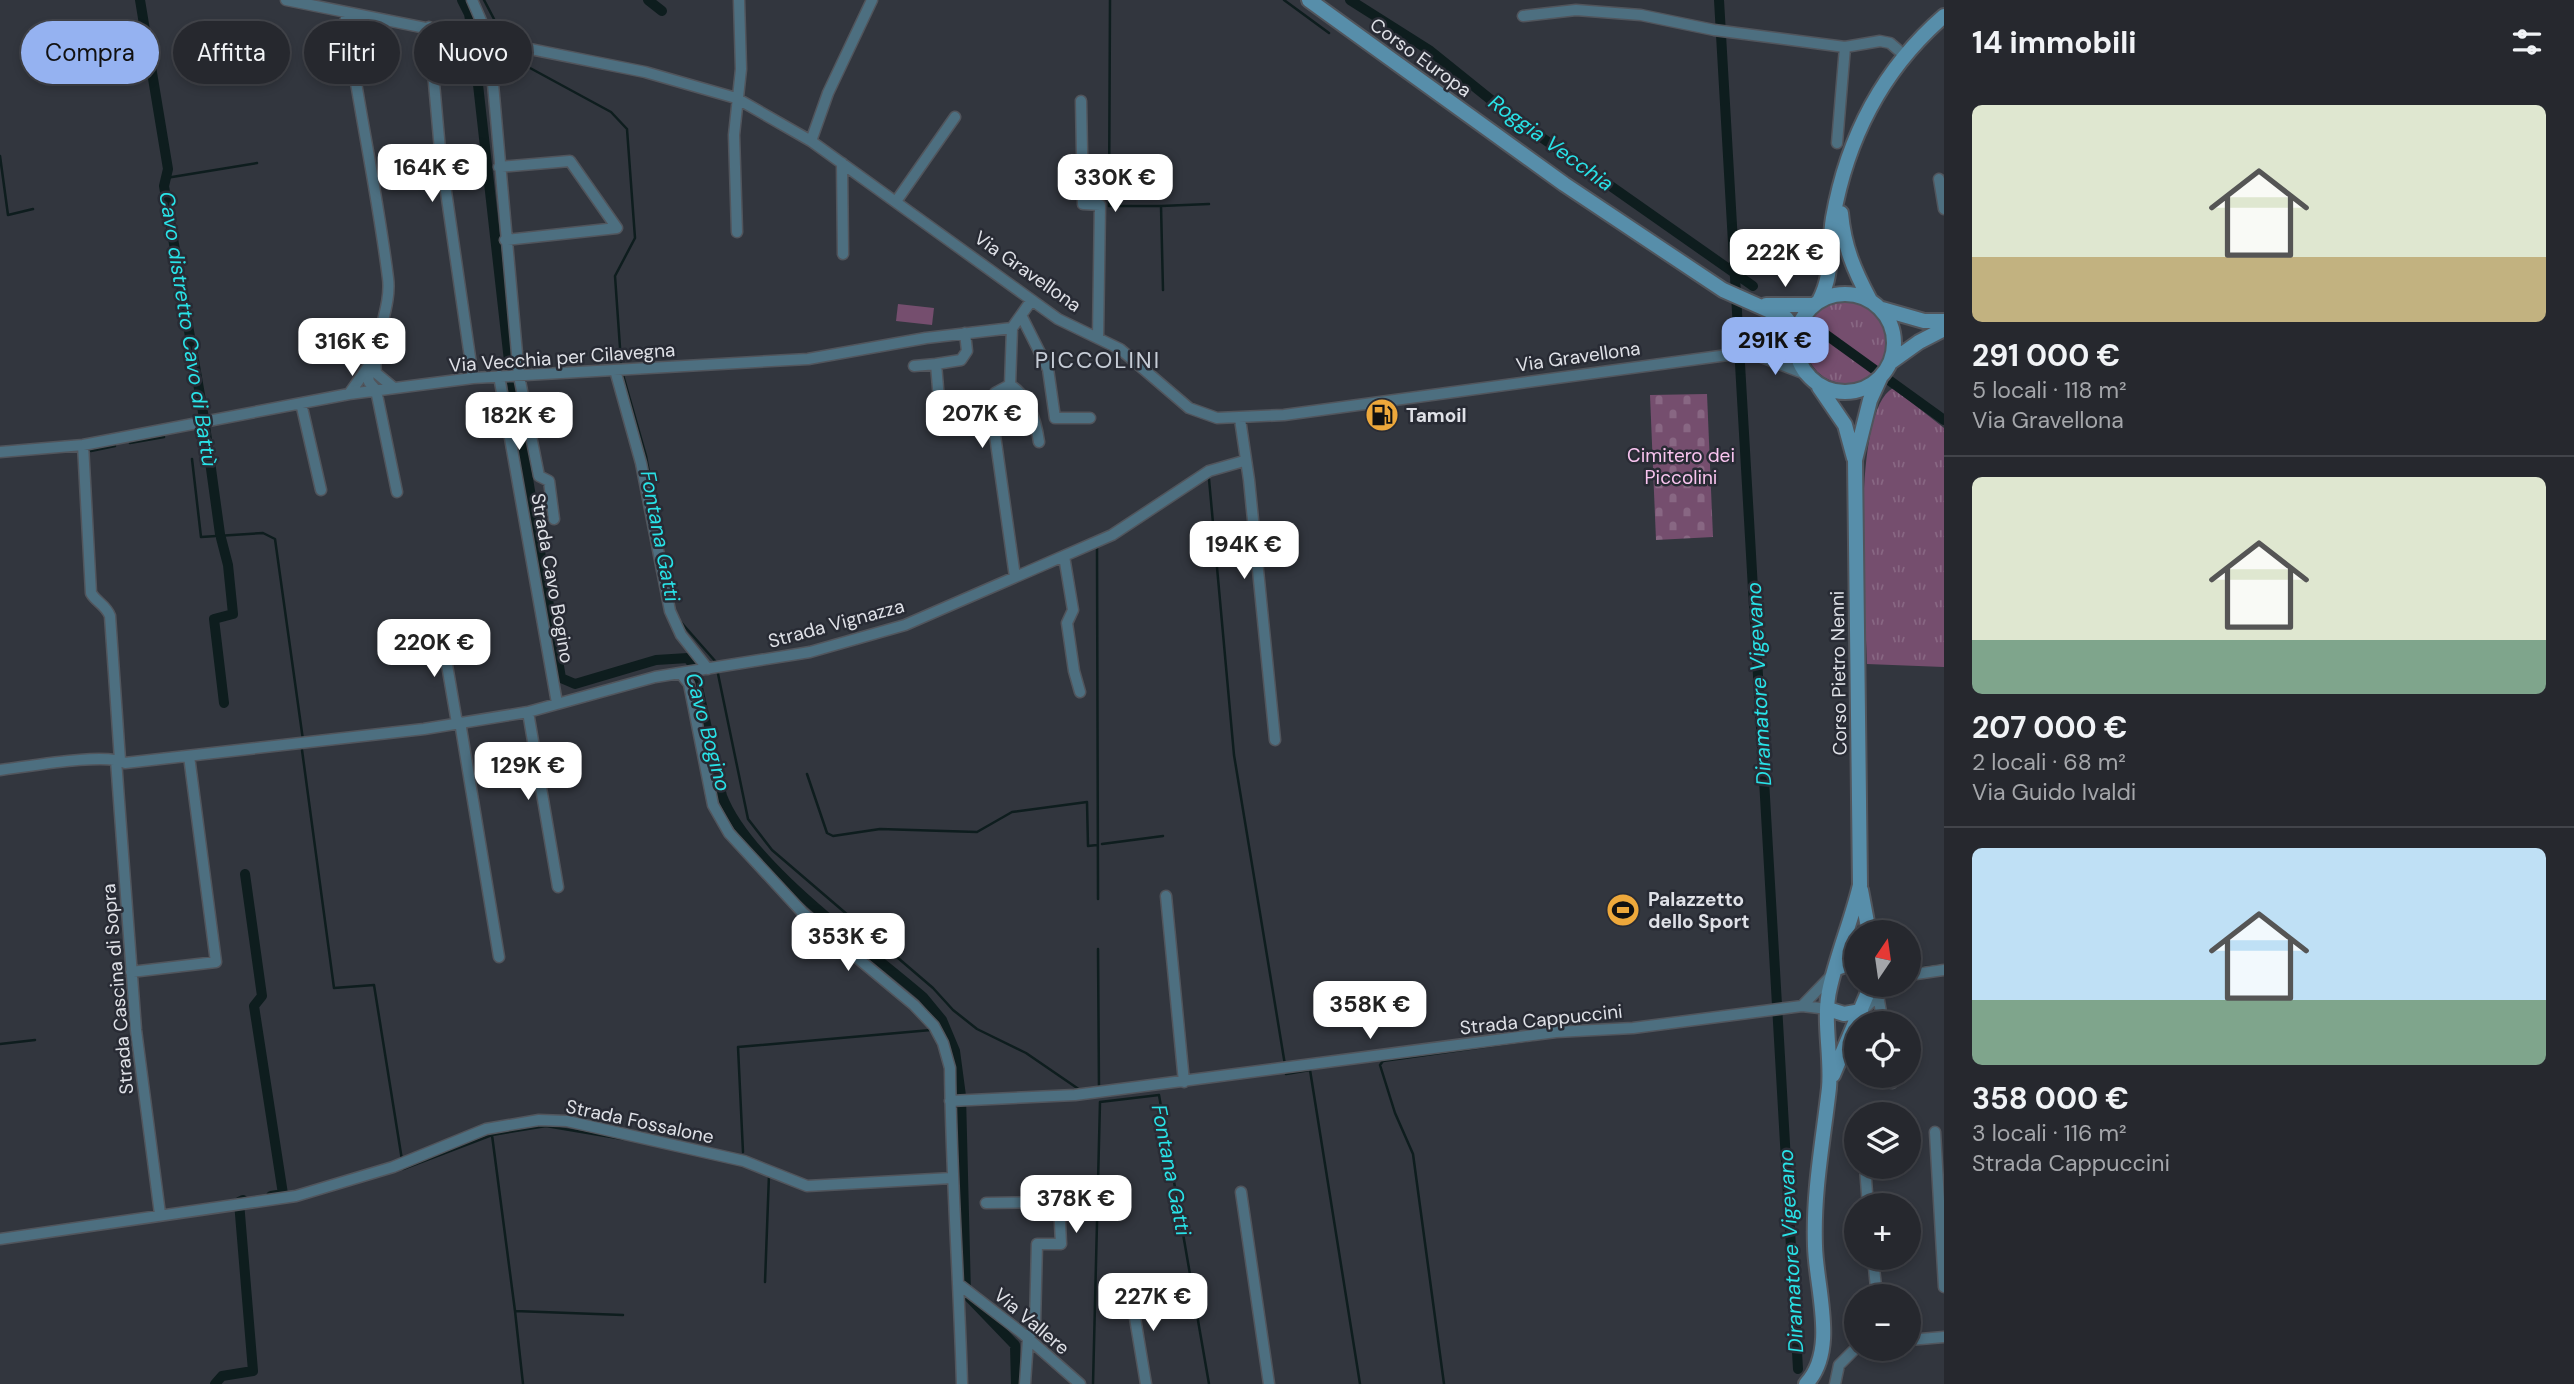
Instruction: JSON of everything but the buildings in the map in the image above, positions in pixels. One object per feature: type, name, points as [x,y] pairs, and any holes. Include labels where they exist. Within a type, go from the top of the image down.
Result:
[{"type":"main road","name":"Corso Europa","points":[[1309,0],[1564,184],[1723,290],[1786,318],[1796,335]]},
{"type":"main road","points":[[1944,16],[1904,55],[1883,83],[1856,135],[1833,218],[1831,270],[1816,303],[1806,313],[1796,335],[1798,358],[1811,378],[1824,387],[1847,392],[1871,385],[1919,342],[1944,329]]},
{"type":"main road","points":[[1839,195],[1843,242],[1850,262],[1876,304],[1889,318],[1895,340],[1885,372]]},
{"type":"main road","points":[[1755,304],[1816,303],[1844,293],[1924,321],[1944,321]]},
{"type":"main road","name":"Corso Pietro Nenni","points":[[1867,920],[1860,885],[1855,460],[1870,400],[1885,372]]},
{"type":"main road","name":"Corso Pietro Nenni","points":[[1811,378],[1831,401],[1844,425],[1855,460]]},
{"type":"main road","name":"Corso Pietro Nenni","points":[[1806,1384],[1817,1372],[1823,1350],[1815,1247],[1815,1198],[1829,1086],[1830,987],[1860,885]]},
{"type":"main road","points":[[1837,968],[1844,966]]},
{"type":"main road","points":[[1828,1009],[1844,1014]]},
{"type":"main road","name":"Corso Pietro Nenni","points":[[1829,1086],[1844,1046]]},
{"type":"street","name":"Via Gravellona","points":[[286,0],[414,24]]},
{"type":"street","points":[[472,0],[479,21]]},
{"type":"street","points":[[737,232],[734,135],[741,69],[738,0]]},
{"type":"street","points":[[811,141],[828,93],[872,0]]},
{"type":"street","points":[[1523,16],[1576,10],[1641,15],[1719,30],[1845,47],[1880,41],[1890,43],[1904,55]]},
{"type":"street","points":[[345,12],[389,282],[374,358],[376,373],[394,388]]},
{"type":"street","points":[[1837,142],[1845,47]]},
{"type":"street","name":"Via Gravellona","points":[[532,49],[678,80],[736,98],[811,141],[897,201],[1031,302],[1058,319],[1121,349],[1189,408],[1209,417],[1240,419],[1735,354],[1751,353],[1811,378]]},
{"type":"street","points":[[434,84],[440,150],[473,378]]},
{"type":"street","points":[[489,84],[519,376],[539,476],[549,481],[554,519]]},
{"type":"street","points":[[1081,101],[1083,204],[1100,205],[1098,338]]},
{"type":"street","points":[[897,201],[954,117]]},
{"type":"street","points":[[499,167],[570,162],[617,228],[505,240]]},
{"type":"street","points":[[842,163],[843,254]]},
{"type":"street","points":[[1939,179],[1944,209]]},
{"type":"street","points":[[1010,385],[1012,328],[1031,302]]},
{"type":"street","points":[[1022,317],[1048,369],[1055,418],[1090,418]]},
{"type":"street","name":"Via Vecchia per Cilavegna","points":[[0,452],[83,445],[349,394],[473,378],[808,359],[965,333],[1012,328]]},
{"type":"street","points":[[915,366],[961,360],[967,351],[965,333]]},
{"type":"street","points":[[1751,353],[1784,349],[1796,335]]},
{"type":"street","points":[[349,394],[374,358]]},
{"type":"street","points":[[936,363],[939,400]]},
{"type":"street","points":[[367,369],[369,382],[376,390],[397,492]]},
{"type":"street","points":[[615,370],[641,463],[670,611],[702,670],[689,684],[713,805],[729,833],[802,912],[914,1005],[934,1026],[943,1043],[950,1068],[952,1178],[957,1268],[961,1286],[961,1384]]},
{"type":"street","name":"Strada Cavo Bogino","points":[[500,376],[557,703]]},
{"type":"street","points":[[1010,385],[1022,392],[1029,404],[1039,442]]},
{"type":"street","points":[[1010,385],[995,393],[991,407],[1015,577]]},
{"type":"street","points":[[301,403],[321,490]]},
{"type":"street","points":[[1240,419],[1244,461],[1249,480],[1275,740]]},
{"type":"street","name":"Strada Cascina di Sopra","points":[[83,445],[91,593],[110,615],[131,972],[160,1214]]},
{"type":"street","name":"Strada Vignazza","points":[[0,770],[88,760],[118,760],[125,763],[459,723],[528,712],[655,677],[810,652],[905,625],[1112,535],[1209,471],[1244,461]]},
{"type":"street","points":[[1064,556],[1073,610],[1067,622],[1080,692]]},
{"type":"street","points":[[441,630],[499,957]]},
{"type":"street","points":[[528,712],[558,887]]},
{"type":"street","points":[[131,972],[216,962],[189,756]]},
{"type":"street","points":[[1166,896],[1184,1083]]},
{"type":"street","points":[[1802,1006],[1837,968]]},
{"type":"street","points":[[1922,973],[1944,970]]},
{"type":"street","name":"Strada Cappuccini","points":[[951,1101],[1076,1095],[1184,1083],[1556,1032],[1633,1028],[1802,1006],[1828,1009]]},
{"type":"street","name":"Strada Fossalone","points":[[0,1239],[71,1231],[160,1214],[239,1205],[335,1187],[486,1129],[539,1120],[567,1121],[744,1161],[807,1186],[952,1178]]},
{"type":"street","points":[[1934,1132],[1944,1287]]},
{"type":"street","points":[[1241,1192],[1269,1384]]},
{"type":"street","points":[[986,1203],[1059,1202],[1060,1244],[1037,1244],[1034,1324],[1028,1340],[1025,1384]]},
{"type":"street","name":"Via Vallere","points":[[961,1286],[1080,1384]]},
{"type":"street","points":[[1146,1384],[1133,1306],[1183,1299]]},
{"type":"street","points":[[1921,1338],[1944,1337]]},
{"type":"street","points":[[1835,1384],[1839,1365],[1844,1360]]},
{"type":"green space","points":[[1847,300],[1863,303],[1877,312],[1886,326],[1889,342],[1886,358],[1877,372],[1863,381],[1847,384],[1831,381],[1817,372],[1808,358],[1805,342],[1808,326],[1817,312],[1831,303]]},
{"type":"green space","points":[[898,304],[934,308],[932,325],[896,321]]},
{"type":"green space","points":[[1893,388],[1944,428],[1944,667],[1867,664],[1863,561],[1865,473],[1870,434],[1879,405]]},
{"type":"green space","name":"Cimitero dei Piccolini","points":[[1707,394],[1713,537],[1656,540],[1650,395]]},
{"type":"waterway","name":"Cavo distretto Cavo di Battù","points":[[140,0],[168,169],[164,186],[204,418],[220,534]]},
{"type":"waterway","name":"Cavo Bogino","points":[[462,0],[469,14],[472,31],[510,370],[561,678],[575,684],[656,660],[688,658],[693,665],[722,796],[736,822],[756,849],[810,903],[923,997],[942,1020],[955,1051],[961,1096],[966,1294],[1015,1345],[1016,1384]]},
{"type":"waterway","name":"Fontana Gatti","points":[[484,0],[495,21]]},
{"type":"waterway","points":[[648,0],[662,11]]},
{"type":"waterway","points":[[1110,0],[1109,206],[1161,206],[1163,290]]},
{"type":"waterway","points":[[1284,0],[1329,33]]},
{"type":"waterway","name":"Roggia Vecchia","points":[[1350,0],[1429,50],[1511,116],[1753,286]]},
{"type":"waterway","name":"Diramatore Vigevano","points":[[1719,0],[1798,1369]]},
{"type":"waterway","name":"Fontana Gatti","points":[[532,69],[611,112],[627,129],[635,238],[615,276],[621,362]]},
{"type":"waterway","points":[[0,156],[8,215],[33,209]]},
{"type":"waterway","points":[[166,178],[257,163]]},
{"type":"waterway","points":[[1161,206],[1209,204]]},
{"type":"waterway","name":"Roggia Vecchia","points":[[1814,326],[1944,420]]},
{"type":"waterway","name":"Fontana Gatti","points":[[623,375],[646,456],[666,566]]},
{"type":"waterway","name":"Cavo distretto Cavo di Battù","points":[[130,443],[164,437]]},
{"type":"waterway","name":"Cavo distretto Cavo di Battù","points":[[91,451],[115,446]]},
{"type":"waterway","name":"Cavo distretto Cavo di Battù","points":[[192,459],[201,537],[263,533],[275,539],[303,740]]},
{"type":"waterway","points":[[1209,479],[1234,755],[1285,1065]]},
{"type":"waterway","name":"Cavo distretto Cavo di Battù","points":[[221,538],[228,565],[233,614],[214,619],[224,703]]},
{"type":"waterway","points":[[1097,547],[1098,899]]},
{"type":"waterway","name":"Fontana Gatti","points":[[679,620],[716,662]]},
{"type":"waterway","name":"Fontana Gatti","points":[[717,669],[748,819],[772,850],[977,1029],[1026,1053],[1080,1090]]},
{"type":"waterway","name":"Cavo distretto Cavo di Battù","points":[[302,750],[334,988],[374,985],[402,1160]]},
{"type":"waterway","points":[[807,774],[827,833],[833,836],[880,829],[977,832],[1012,812],[1087,802],[1088,846],[1097,845]]},
{"type":"waterway","points":[[1102,844],[1163,836]]},
{"type":"waterway","name":"Cavo distretto Cavo di Battù","points":[[245,874],[262,996],[254,1006],[283,1194],[271,1196]]},
{"type":"waterway","points":[[1098,949],[1099,1089]]},
{"type":"waterway","name":"Cavo distretto Cavo di Battù","points":[[1922,968],[1944,965]]},
{"type":"waterway","name":"Cavo distretto Cavo di Battù","points":[[743,1152],[738,1047],[931,1030]]},
{"type":"waterway","name":"Cavo distretto Cavo di Battù","points":[[0,1044],[35,1040]]},
{"type":"waterway","points":[[1444,1384],[1413,1154],[1395,1113],[1380,1065],[1383,1061],[1533,1040]]},
{"type":"waterway","points":[[1286,1074],[1310,1070],[1360,1384]]},
{"type":"waterway","name":"Fontana Gatti","points":[[1093,1384],[1100,1102],[1159,1095],[1209,1384]]},
{"type":"waterway","name":"Cavo distretto Cavo di Battù","points":[[492,1135],[546,1126],[623,1139]]},
{"type":"waterway","name":"Cavo distretto Cavo di Battù","points":[[403,1169],[492,1135],[515,1311],[623,1315]]},
{"type":"waterway","points":[[765,1282],[769,1175]]},
{"type":"waterway","name":"Cavo distretto Cavo di Battù","points":[[215,1384],[222,1376],[253,1371],[239,1202],[243,1200]]},
{"type":"waterway","name":"Cavo distretto Cavo di Battù","points":[[515,1311],[523,1384]]},
{"type":"place","name":"Tamoil","points":[[1382,415]]},
{"type":"place","name":"Palazzetto dello Sport","points":[[1623,910]]},
{"type":"district","name":"PICCOLINI","points":[[1098,360]]}]
